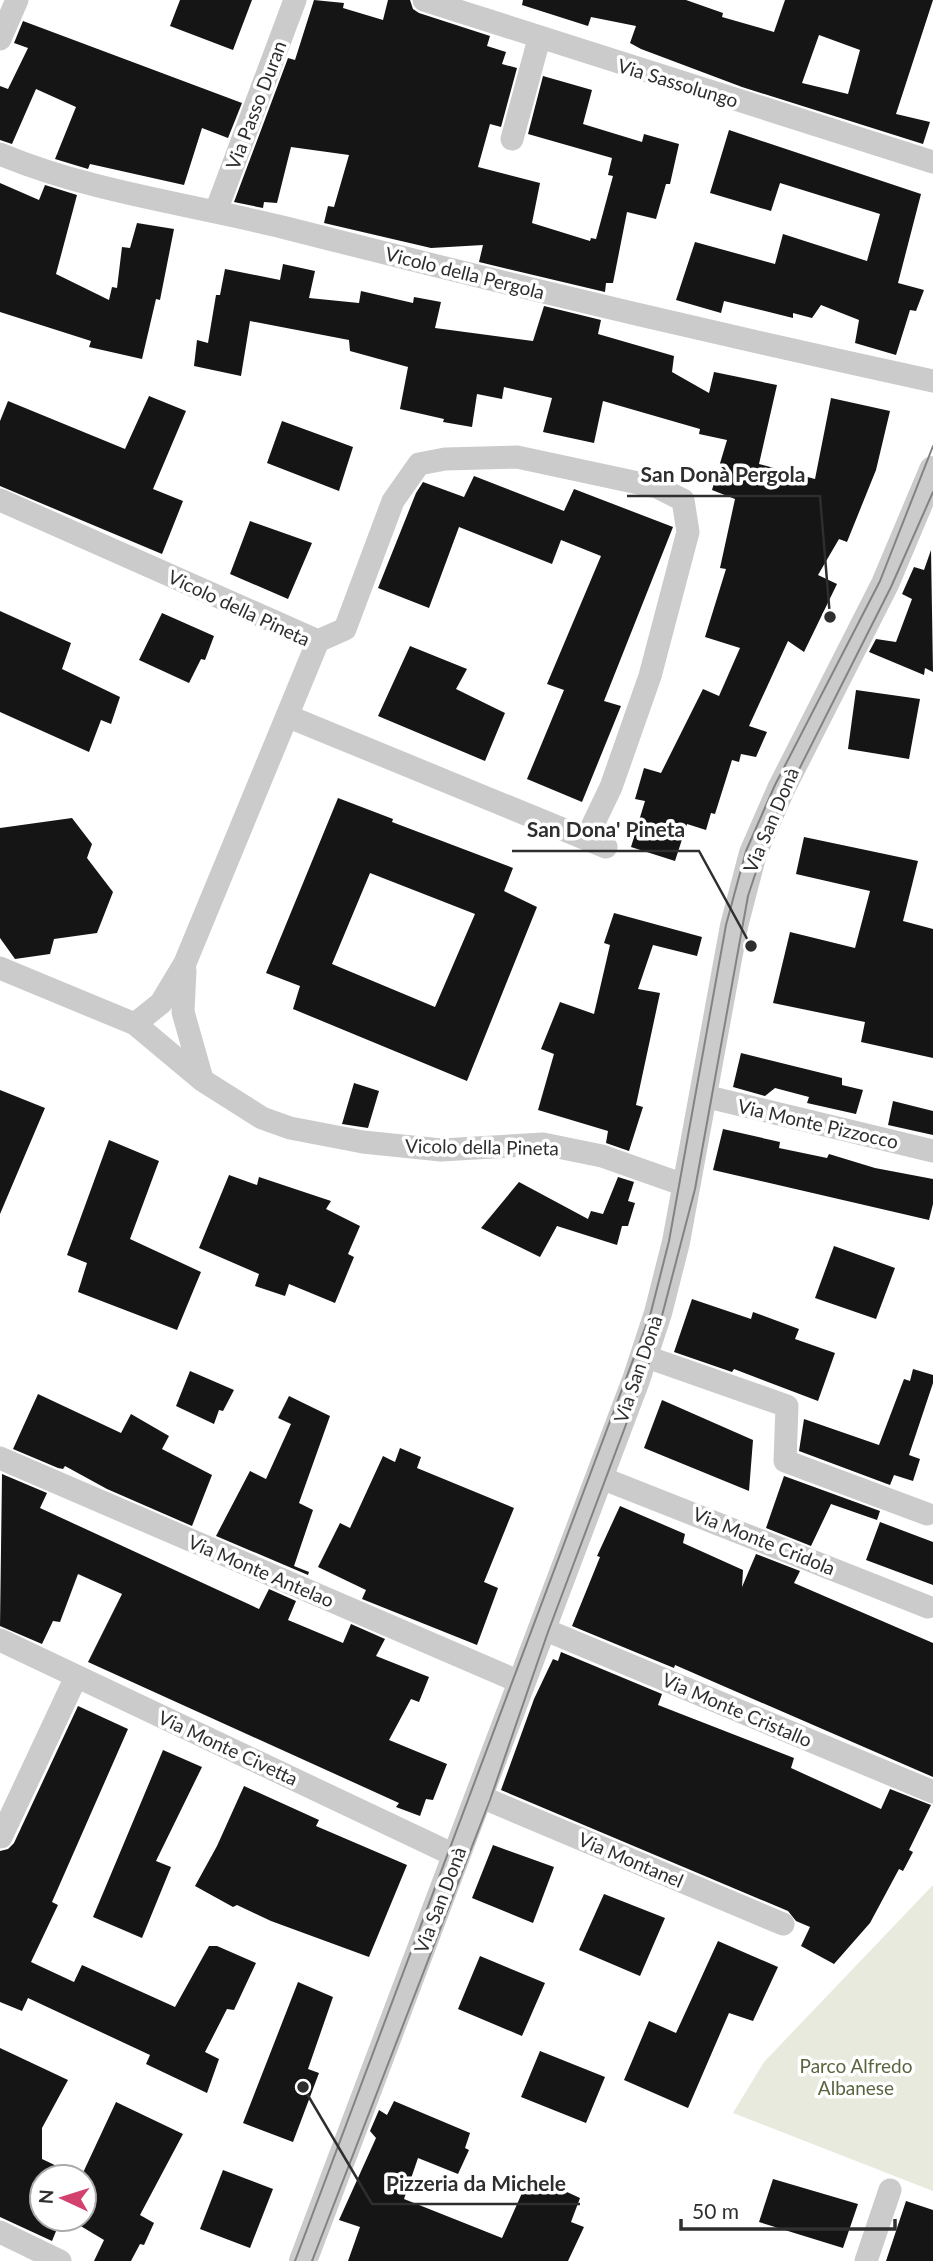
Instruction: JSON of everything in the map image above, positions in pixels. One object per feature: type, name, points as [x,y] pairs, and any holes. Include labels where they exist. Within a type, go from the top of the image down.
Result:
[{"type":"street","points":[[0,39],[17,0]]},
{"type":"street","name":"Via Passo Duran","points":[[216,211],[295,0]]},
{"type":"street","name":"Via Sassolungo","points":[[424,0],[539,39],[933,162]]},
{"type":"street","points":[[512,139],[539,39]]},
{"type":"street","name":"Vicolo della Pergola","points":[[0,154],[47,172],[119,192],[216,211],[614,311],[933,382]]},
{"type":"street","points":[[287,716],[596,843],[611,787],[650,676],[688,532],[683,500],[657,487],[517,457],[445,459],[419,464],[393,501],[345,629],[317,641]]},
{"type":"street","name":"Via San Donà","points":[[303,2261],[644,1356],[667,1278],[687,1186],[734,926],[753,853],[781,789],[890,574],[933,470]]},
{"type":"street","name":"Vicolo della Pineta","points":[[0,500],[317,641],[185,963],[161,1003],[135,1024],[202,1080],[262,1118],[325,1136],[441,1150],[543,1144],[602,1156],[687,1186]]},
{"type":"street","name":"Vicolo della Pineta","points":[[185,963],[183,1012],[202,1080]]},
{"type":"street","points":[[0,968],[135,1024]]},
{"type":"street","name":"Via Monte Pizzocco","points":[[704,1096],[933,1151]]},
{"type":"street","points":[[644,1356],[787,1406],[785,1461],[927,1514]]},
{"type":"street","name":"Via Monte Antelao","points":[[0,1458],[522,1683]]},
{"type":"street","name":"Via Monte Cridola","points":[[598,1476],[928,1607]]},
{"type":"street","name":"Via Monte Cristallo","points":[[541,1628],[933,1792]]},
{"type":"street","name":"Via Monte Civetta","points":[[0,1640],[456,1856]]},
{"type":"street","points":[[1,1837],[76,1677]]},
{"type":"street","name":"Via Montanel","points":[[479,1796],[783,1924]]},
{"type":"street","points":[[866,2261],[890,2190]]},
{"type":"street","points":[[0,2232],[60,2261]]},
{"type":"green space","name":"Parco Alfredo Albanese","points":[[933,1885],[933,2191],[733,2113],[764,2062]]},
{"type":"building","points":[[180,0],[252,0],[233,50],[170,26]]},
{"type":"building","points":[[314,0],[344,3],[343,8],[383,20],[388,0],[410,0],[413,9],[419,13],[490,36],[487,46],[506,52],[502,64],[517,68],[501,127],[490,124],[478,167],[540,183],[532,223],[590,241],[591,238],[596,239],[613,176],[608,175],[612,158],[528,134],[543,76],[592,90],[583,124],[642,142],[644,134],[679,144],[670,184],[666,184],[656,219],[627,212],[613,283],[606,283],[605,292],[479,262],[483,245],[431,248],[324,223],[328,206],[334,207],[349,155],[291,147],[277,203],[264,202],[263,208],[234,202],[288,58],[295,60]]},
{"type":"building","points":[[523,0],[686,0],[723,13],[722,17],[774,32],[785,0],[933,0],[896,114],[930,122],[923,144],[742,87],[641,49],[630,43],[636,26],[591,17],[588,26],[522,5]],"holes":[[[819,35],[860,50],[848,94],[802,83]]]},
{"type":"building","points":[[23,21],[242,103],[228,138],[202,128],[184,185],[90,164],[88,169],[55,159],[76,107],[36,89],[12,144],[0,140],[0,86],[8,89],[28,48],[14,43]]},
{"type":"building","points":[[729,130],[921,194],[898,283],[924,290],[916,311],[910,310],[896,355],[855,343],[859,320],[821,305],[812,318],[793,313],[793,318],[724,301],[721,313],[676,300],[695,242],[775,264],[783,234],[867,261],[880,214],[780,183],[771,211],[710,193]]},
{"type":"building","points":[[0,183],[39,200],[45,185],[77,195],[56,274],[109,300],[112,287],[117,288],[122,247],[130,248],[137,223],[174,229],[160,300],[156,299],[142,359],[89,347],[91,341],[0,312]]},
{"type":"building","points":[[283,264],[315,271],[309,298],[359,303],[361,291],[413,303],[414,297],[441,302],[435,328],[533,341],[544,306],[601,320],[598,334],[674,356],[672,372],[709,393],[714,372],[777,385],[759,464],[815,479],[831,398],[890,411],[876,470],[847,542],[839,539],[818,575],[837,584],[804,652],[788,641],[749,726],[767,732],[756,757],[741,754],[739,762],[732,760],[715,814],[711,813],[706,830],[687,824],[675,861],[631,847],[645,801],[635,799],[644,768],[661,773],[703,689],[719,696],[740,648],[705,637],[726,569],[720,568],[735,499],[712,490],[727,440],[699,434],[700,429],[603,401],[594,443],[543,432],[552,398],[504,387],[502,399],[477,394],[472,427],[443,422],[444,419],[400,409],[408,367],[350,351],[349,340],[250,321],[241,376],[194,366],[197,340],[208,343],[216,295],[220,295],[225,269],[280,280]]},
{"type":"building","points":[[149,396],[186,411],[153,489],[183,501],[162,554],[0,486],[0,421],[8,401],[125,449]]},
{"type":"building","points":[[282,421],[353,447],[339,491],[267,463]]},
{"type":"building","points":[[474,476],[564,511],[574,489],[673,527],[604,701],[621,706],[582,802],[527,779],[564,690],[547,684],[601,556],[561,540],[552,564],[459,527],[429,608],[378,588],[416,493],[423,482],[464,497]]},
{"type":"building","points":[[250,521],[312,543],[288,599],[230,574]]},
{"type":"building","points":[[931,550],[933,672],[925,668],[924,675],[869,652],[876,639],[896,642],[912,599],[902,594],[914,567],[924,570]]},
{"type":"building","points":[[0,611],[71,643],[62,669],[120,697],[111,724],[101,720],[89,752],[0,712]]},
{"type":"building","points":[[162,613],[214,636],[205,660],[201,659],[189,683],[139,660]]},
{"type":"building","points":[[410,646],[467,669],[456,689],[505,713],[485,761],[378,716]]},
{"type":"building","points":[[856,690],[920,699],[909,759],[848,749]]},
{"type":"building","points":[[338,798],[393,819],[392,822],[513,868],[504,891],[537,907],[467,1081],[293,1009],[300,986],[266,973]],"holes":[[[370,873],[475,914],[435,1007],[332,964]]]},
{"type":"building","points":[[72,818],[92,844],[87,858],[113,892],[97,933],[54,939],[50,954],[15,959],[0,938],[0,828]]},
{"type":"building","points":[[804,837],[918,861],[903,921],[933,929],[933,1058],[861,1042],[865,1022],[773,1003],[790,932],[855,948],[870,891],[796,874]]},
{"type":"building","points":[[614,913],[702,937],[697,956],[653,945],[638,989],[660,993],[636,1105],[643,1107],[629,1151],[606,1143],[608,1131],[538,1110],[554,1054],[541,1049],[560,1002],[594,1014],[610,945],[604,943]]},
{"type":"building","points":[[741,1053],[842,1078],[842,1085],[863,1090],[856,1114],[807,1103],[809,1097],[775,1088],[765,1096],[733,1087]]},
{"type":"building","points":[[354,1083],[379,1091],[368,1128],[342,1124]]},
{"type":"building","points":[[0,1090],[45,1108],[0,1214]]},
{"type":"building","points":[[893,1101],[933,1111],[933,1135],[888,1125]]},
{"type":"building","points":[[723,1129],[780,1142],[779,1148],[827,1158],[829,1154],[875,1168],[933,1179],[933,1204],[929,1220],[713,1170]]},
{"type":"building","points":[[109,1140],[159,1161],[130,1239],[201,1272],[177,1330],[78,1292],[87,1263],[67,1255]]},
{"type":"building","points":[[229,1175],[257,1185],[259,1177],[331,1201],[326,1209],[360,1226],[348,1254],[354,1257],[335,1303],[289,1284],[285,1296],[255,1286],[259,1274],[199,1248]]},
{"type":"building","points":[[618,1177],[634,1182],[628,1201],[635,1203],[628,1226],[622,1226],[617,1245],[557,1226],[540,1257],[481,1228],[519,1182],[588,1219],[591,1211],[603,1214]]},
{"type":"building","points":[[834,1246],[895,1268],[876,1319],[815,1298]]},
{"type":"building","points":[[692,1299],[751,1319],[753,1312],[799,1329],[795,1339],[835,1353],[818,1401],[734,1369],[732,1372],[674,1352]]},
{"type":"building","points":[[913,1369],[933,1375],[933,1383],[909,1455],[920,1459],[913,1481],[894,1475],[890,1485],[799,1451],[804,1419],[879,1445],[904,1379],[910,1381]]},
{"type":"building","points":[[190,1371],[234,1390],[223,1411],[219,1410],[214,1424],[176,1406]]},
{"type":"building","points":[[38,1394],[121,1433],[131,1414],[169,1436],[162,1449],[212,1475],[192,1526],[107,1489],[65,1466],[63,1469],[58,1468],[13,1449]]},
{"type":"building","points":[[289,1396],[330,1416],[299,1503],[313,1510],[294,1566],[309,1572],[308,1575],[216,1536],[250,1471],[266,1479],[291,1424],[278,1418]]},
{"type":"building","points":[[662,1400],[753,1440],[749,1491],[644,1448]]},
{"type":"building","points":[[400,1448],[421,1457],[417,1468],[514,1508],[484,1582],[498,1588],[477,1645],[362,1599],[366,1590],[318,1567],[340,1523],[350,1528],[383,1456],[395,1462]]},
{"type":"building","points":[[2,1474],[47,1493],[40,1508],[259,1609],[269,1589],[296,1601],[288,1620],[343,1643],[351,1624],[385,1639],[376,1656],[429,1677],[419,1702],[411,1699],[389,1740],[447,1764],[433,1800],[426,1799],[420,1816],[396,1807],[399,1803],[88,1662],[122,1594],[78,1574],[60,1622],[53,1621],[42,1644],[0,1626]]},
{"type":"building","points":[[784,1476],[880,1511],[877,1520],[831,1504],[811,1546],[766,1528]]},
{"type":"building","points":[[620,1506],[685,1534],[683,1543],[743,1570],[742,1587],[756,1554],[800,1571],[794,1583],[933,1643],[933,1777],[675,1665],[674,1668],[572,1626],[600,1557],[597,1556]]},
{"type":"building","points":[[880,1522],[933,1542],[933,1585],[866,1560]]},
{"type":"building","points":[[561,1652],[662,1694],[658,1705],[794,1758],[791,1768],[881,1809],[890,1789],[931,1805],[909,1850],[913,1852],[903,1871],[899,1869],[870,1923],[834,1964],[801,1946],[810,1927],[796,1921],[788,1911],[501,1790],[534,1699],[553,1659],[558,1661]]},
{"type":"building","points":[[78,1706],[128,1729],[52,1902],[58,1905],[31,1962],[74,1982],[82,1965],[175,2007],[209,1946],[217,1946],[256,1963],[234,2010],[227,2009],[205,2052],[219,2059],[207,2093],[146,2064],[150,2055],[28,1998],[22,2011],[0,2002],[0,1851],[8,1849],[14,1843]]},
{"type":"building","points":[[163,1750],[202,1767],[156,1861],[171,1867],[142,1938],[93,1917]]},
{"type":"building","points":[[244,1786],[319,1820],[316,1826],[407,1865],[369,1957],[271,1921],[237,1905],[233,1907],[195,1886],[217,1846]]},
{"type":"building","points":[[493,1845],[554,1867],[533,1923],[472,1898]]},
{"type":"building","points":[[604,1894],[665,1918],[640,1976],[579,1950]]},
{"type":"building","points":[[718,1941],[778,1967],[753,2021],[729,2013],[688,2108],[624,2080],[649,2021],[676,2033]]},
{"type":"building","points":[[480,1956],[545,1983],[522,2036],[458,2009]]},
{"type":"building","points":[[298,1982],[333,1997],[308,2069],[319,2073],[293,2142],[243,2123]]},
{"type":"building","points":[[0,2048],[68,2080],[42,2128],[42,2159],[50,2163],[28,2163],[28,2230],[0,2217]]},
{"type":"building","points":[[540,2051],[605,2077],[586,2123],[521,2097]]},
{"type":"building","points":[[394,2101],[470,2133],[465,2148],[469,2150],[458,2174],[418,2158],[404,2199],[502,2238],[530,2175],[580,2198],[571,2222],[584,2227],[568,2261],[348,2261],[360,2227],[339,2220],[376,2138],[370,2131],[379,2110],[387,2115]]},
{"type":"building","points":[[116,2102],[183,2134],[140,2215],[154,2223],[144,2245],[140,2244],[131,2261],[94,2261],[104,2240],[92,2233],[98,2233],[98,2163],[88,2163]]},
{"type":"building","points":[[223,2170],[273,2189],[250,2248],[200,2229]]},
{"type":"building","points":[[773,2179],[858,2204],[843,2248],[759,2222]]},
{"type":"building","points":[[906,2201],[933,2210],[933,2261],[886,2261]]},
{"type":"building","points":[[35,2233],[55,2233],[52,2241]]},
{"type":"tram line","points":[[295,2261],[651,1312],[669,1241],[726,925],[746,851],[775,785],[880,581],[933,446]]},
{"type":"tram line","points":[[312,2261],[490,1800],[548,1632],[651,1358],[695,1189],[748,896],[772,823],[891,587],[933,492]]},
{"type":"place","name":"San Donà Pergola","points":[[830,617]]},
{"type":"place","name":"San Dona' Pineta","points":[[751,946]]},
{"type":"place","name":"Pizzeria da Michele","points":[[303,2087]]}]
